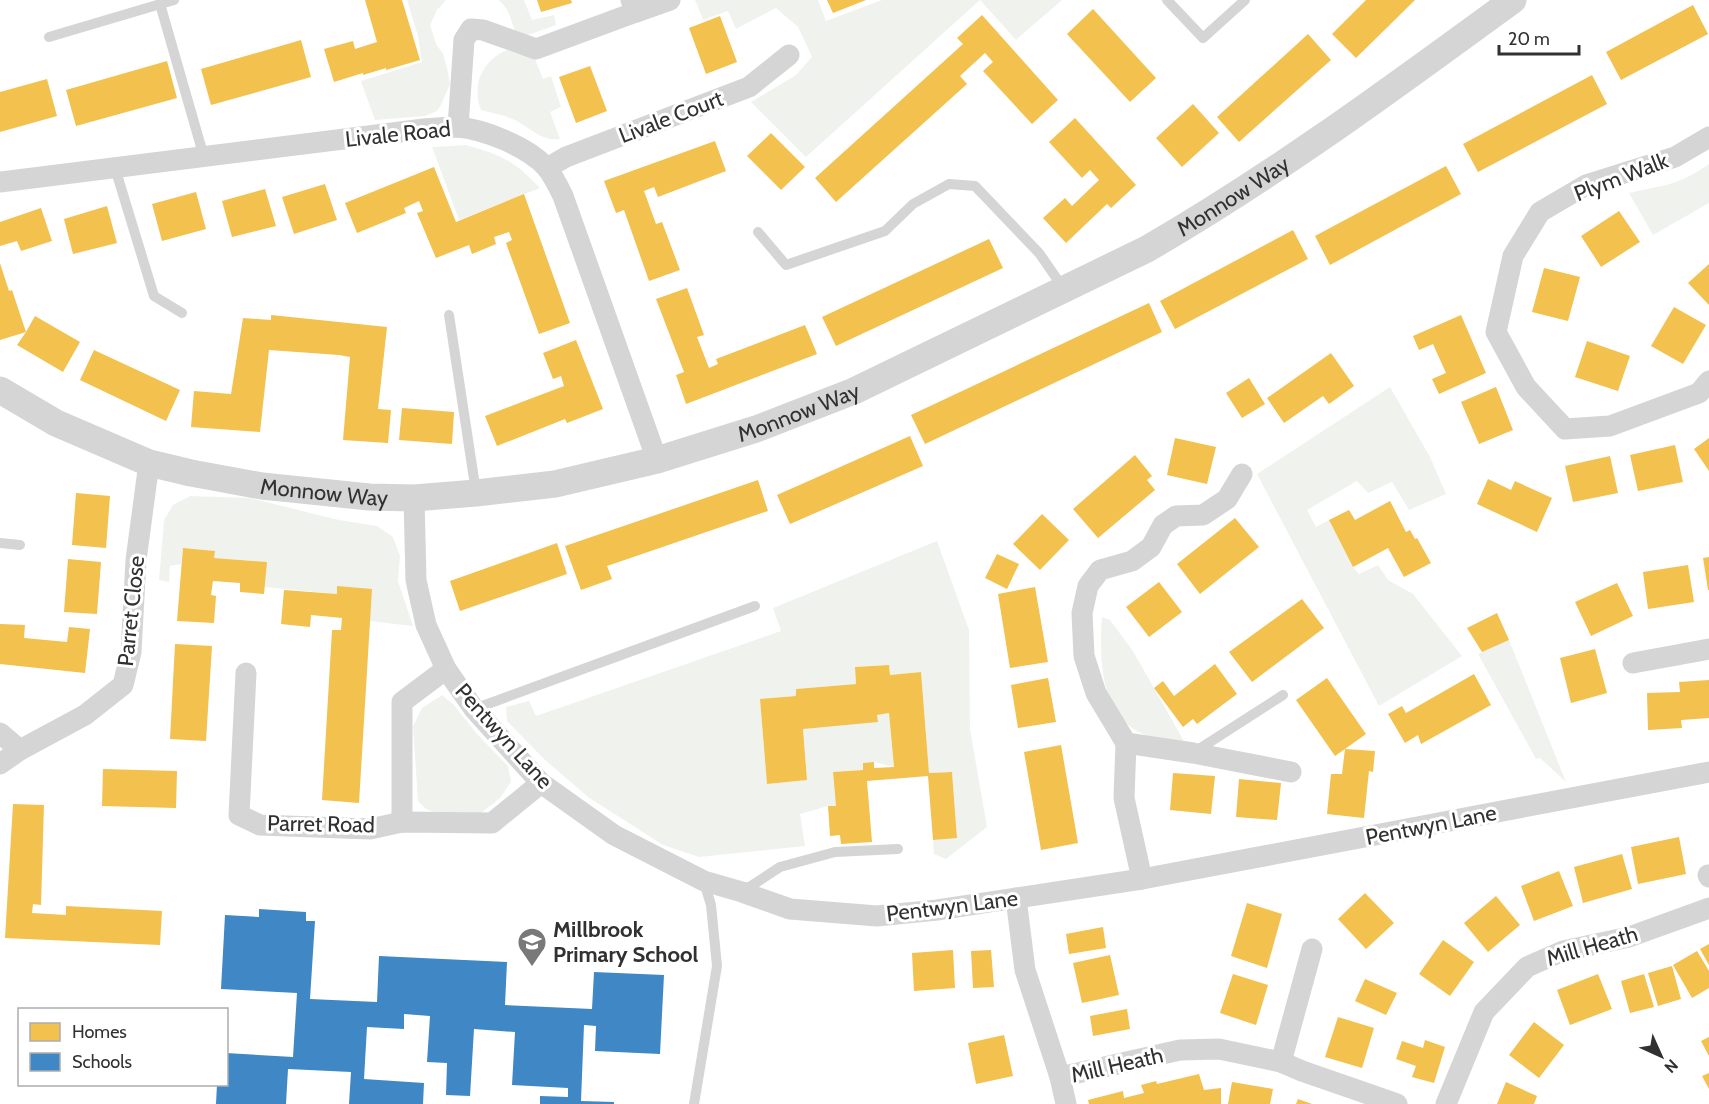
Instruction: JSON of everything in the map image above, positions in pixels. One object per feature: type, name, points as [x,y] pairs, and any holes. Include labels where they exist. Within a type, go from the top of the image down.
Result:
[{"type":"street","points":[[458,127],[464,40],[471,29],[483,30],[536,49],[634,6],[670,0]]},
{"type":"street","name":"Monnow Way","points":[[0,390],[56,423],[148,463],[191,474],[274,488],[369,497],[414,498],[555,484],[657,460],[756,429],[854,391],[1147,249],[1187,226],[1312,145],[1513,0]]},
{"type":"street","name":"Livale Court","points":[[547,168],[566,157],[749,87],[789,55]]},
{"type":"street","name":"Livale Road","points":[[0,182],[424,129],[458,127],[484,132],[503,140],[535,157],[547,168],[563,195],[657,460]]},
{"type":"street","name":"Plym Walk","points":[[1709,137],[1675,157],[1587,185],[1540,212],[1514,256],[1496,332],[1526,387],[1565,429],[1610,426],[1699,393],[1709,381]]},
{"type":"street","name":"Parret Close","points":[[0,764],[20,750],[85,715],[123,685],[131,652],[136,560],[148,463]]},
{"type":"street","points":[[1142,879],[1124,798],[1126,743],[1096,693],[1084,656],[1082,613],[1088,586],[1100,570],[1132,561],[1151,547],[1163,525],[1176,516],[1203,515],[1227,500],[1242,474]]},
{"type":"street","name":"Pentwyn Lane","points":[[414,498],[416,580],[426,625],[446,669],[474,709],[541,783],[614,836],[704,881],[790,909],[877,916],[937,910],[1142,879],[1709,772]]},
{"type":"street","points":[[1633,663],[1709,649]]},
{"type":"street","name":"Parret Road","points":[[402,822],[402,702],[446,669]]},
{"type":"street","name":"Parret Road","points":[[246,673],[239,815],[260,825],[370,829],[402,822],[492,823],[541,783]]},
{"type":"street","points":[[0,733],[20,750]]},
{"type":"street","points":[[1126,743],[1291,772]]},
{"type":"street","name":"Mill Heath","points":[[1016,898],[1024,970],[1060,1077],[1066,1104]]},
{"type":"street","name":"Mill Heath","points":[[1446,1104],[1484,1012],[1527,967],[1563,951],[1629,937],[1709,908]]},
{"type":"street","points":[[1281,1062],[1312,949]]},
{"type":"street","name":"Mill Heath","points":[[1060,1077],[1180,1050],[1219,1049],[1281,1062],[1397,1104]]},
{"type":"lane","points":[[49,37],[174,0]]},
{"type":"lane","points":[[1167,0],[1203,38],[1245,0]]},
{"type":"lane","points":[[160,4],[204,157]]},
{"type":"lane","points":[[115,168],[154,296],[182,313]]},
{"type":"lane","points":[[758,232],[786,265],[885,231],[913,204],[949,184],[975,186],[1039,253],[1064,290]]},
{"type":"lane","points":[[449,315],[476,493]]},
{"type":"lane","points":[[0,543],[20,545]]},
{"type":"lane","points":[[474,709],[755,606]]},
{"type":"lane","points":[[1193,753],[1283,695]]},
{"type":"lane","points":[[742,892],[780,867],[803,860],[835,852],[898,849]]},
{"type":"lane","points":[[694,1104],[717,966],[711,905],[704,881]]},
{"type":"shaded area","points":[[407,0],[446,0],[437,10],[430,25],[437,46],[443,53],[450,84],[437,111],[425,116],[375,120],[361,81],[422,62],[418,36]]},
{"type":"shaded area","points":[[498,0],[524,0],[532,20],[554,15],[556,25],[528,35],[515,32],[507,10]]},
{"type":"shaded area","points":[[695,0],[818,0],[826,21],[882,0],[980,0],[806,157],[751,102],[796,75],[812,57],[798,27],[776,8],[736,29],[728,11],[703,20]]},
{"type":"shaded area","points":[[980,0],[1062,0],[1016,40]]},
{"type":"shaded area","points":[[515,48],[535,59],[543,79],[551,76],[561,107],[550,112],[560,139],[546,138],[510,118],[481,110],[478,89],[483,71],[496,56]]},
{"type":"shaded area","points":[[466,145],[507,160],[523,171],[540,188],[459,220],[432,147]]},
{"type":"shaded area","points":[[1709,164],[1709,203],[1653,235],[1629,193],[1678,181]]},
{"type":"shaded area","points":[[1390,387],[1430,457],[1446,494],[1409,510],[1392,482],[1368,493],[1357,481],[1307,510],[1316,527],[1329,520],[1353,567],[1359,574],[1378,565],[1388,580],[1413,594],[1462,656],[1379,706],[1257,474]]},
{"type":"shaded area","points":[[190,496],[250,498],[339,520],[377,526],[393,537],[400,556],[398,581],[413,626],[369,621],[337,587],[337,594],[264,587],[266,562],[214,558],[214,551],[183,548],[181,564],[170,566],[169,582],[159,580],[164,520],[173,505]]},
{"type":"shaded area","points":[[937,541],[969,630],[970,729],[987,827],[946,859],[934,854],[933,840],[957,837],[952,772],[929,773],[921,672],[890,675],[889,665],[855,667],[856,684],[796,689],[796,696],[760,699],[767,784],[807,780],[803,729],[889,713],[894,767],[874,762],[863,770],[833,772],[836,806],[800,814],[805,846],[699,857],[663,845],[588,797],[544,759],[507,721],[506,707],[529,701],[536,716],[781,631],[773,608]]},
{"type":"shaded area","points":[[1102,617],[1110,620],[1133,651],[1185,743],[1143,734],[1129,725],[1118,713],[1110,699],[1102,667]]},
{"type":"shaded area","points":[[1509,640],[1566,782],[1540,758],[1536,759],[1478,654]]},
{"type":"shaded area","points":[[442,695],[454,705],[477,734],[508,766],[511,782],[500,798],[481,813],[440,814],[426,809],[418,801],[413,726],[422,708]]},
{"type":"building: Homes","points":[[365,0],[402,0],[420,60],[334,82],[324,49],[353,41],[355,49],[377,42]]},
{"type":"building: Homes","points":[[537,0],[571,0],[572,3],[541,12]]},
{"type":"building: Homes","points":[[827,0],[866,0],[833,13]]},
{"type":"building: Homes","points":[[1366,0],[1415,0],[1356,58],[1332,34]]},
{"type":"building: Homes","points":[[1693,5],[1708,34],[1621,80],[1606,52]]},
{"type":"building: Homes","points":[[1093,9],[1156,78],[1130,102],[1067,34]]},
{"type":"building: Homes","points":[[982,15],[1058,100],[1032,124],[983,71],[993,62],[985,53],[960,76],[967,84],[836,202],[815,178],[963,44],[957,38]]},
{"type":"building: Homes","points":[[720,16],[737,62],[706,74],[689,28]]},
{"type":"building: Homes","points":[[1308,34],[1331,60],[1239,142],[1217,117]]},
{"type":"building: Homes","points":[[301,40],[311,77],[211,105],[201,69]]},
{"type":"building: Homes","points":[[167,61],[177,98],[76,126],[66,90]]},
{"type":"building: Homes","points":[[590,66],[607,111],[576,123],[559,77]]},
{"type":"building: Homes","points":[[1592,75],[1607,104],[1478,172],[1463,144]]},
{"type":"building: Homes","points":[[47,79],[57,116],[0,132],[0,92]]},
{"type":"building: Homes","points":[[1193,104],[1219,133],[1182,167],[1156,138]]},
{"type":"building: Homes","points":[[1075,118],[1136,185],[1111,208],[1107,204],[1066,243],[1043,218],[1065,198],[1072,206],[1099,180],[1090,170],[1082,178],[1049,142]]},
{"type":"building: Homes","points":[[771,133],[805,167],[781,190],[747,156]]},
{"type":"building: Homes","points":[[715,141],[726,171],[658,197],[654,187],[644,191],[656,224],[662,222],[680,270],[649,281],[624,210],[616,213],[604,181]]},
{"type":"building: Homes","points":[[1446,166],[1461,194],[1330,265],[1315,236]]},
{"type":"building: Homes","points":[[434,167],[456,222],[524,194],[570,323],[539,334],[506,243],[512,240],[509,232],[494,237],[496,244],[472,254],[469,245],[436,258],[417,213],[423,211],[419,201],[404,208],[406,213],[357,233],[345,203]]},
{"type":"building: Homes","points":[[325,184],[337,220],[294,234],[282,197]]},
{"type":"building: Homes","points":[[265,189],[276,226],[232,237],[222,201]]},
{"type":"building: Homes","points":[[196,192],[206,229],[162,241],[152,204]]},
{"type":"building: Homes","points":[[107,206],[117,243],[73,254],[64,219]]},
{"type":"building: Homes","points":[[41,208],[52,241],[21,251],[17,241],[0,246],[0,222]]},
{"type":"building: Homes","points":[[1619,211],[1640,242],[1601,267],[1581,236]]},
{"type":"building: Homes","points":[[1293,230],[1308,259],[1175,329],[1160,301]]},
{"type":"building: Homes","points":[[989,239],[1003,268],[836,346],[822,317]]},
{"type":"building: Homes","points":[[0,263],[26,332],[0,340]]},
{"type":"building: Homes","points":[[1709,264],[1709,305],[1688,283]]},
{"type":"building: Homes","points":[[1544,268],[1580,277],[1568,321],[1532,312]]},
{"type":"building: Homes","points":[[687,288],[704,335],[697,337],[709,368],[718,364],[716,359],[805,325],[817,354],[686,404],[676,375],[684,372],[656,299]]},
{"type":"building: Homes","points":[[1149,303],[1162,332],[925,444],[911,415]]},
{"type":"building: Homes","points":[[1674,307],[1706,325],[1683,364],[1651,346]]},
{"type":"building: Homes","points":[[271,315],[387,327],[378,409],[391,410],[388,443],[343,440],[350,357],[339,355],[269,350],[260,432],[191,427],[194,391],[231,394],[243,318],[271,320]]},
{"type":"building: Homes","points":[[1461,315],[1486,373],[1439,394],[1432,379],[1446,373],[1433,344],[1419,350],[1413,336]]},
{"type":"building: Homes","points":[[35,316],[80,342],[63,372],[17,345]]},
{"type":"building: Homes","points":[[576,340],[603,409],[567,423],[565,419],[497,446],[485,416],[564,386],[561,376],[553,379],[543,353]]},
{"type":"building: Homes","points":[[1587,341],[1630,356],[1618,391],[1575,377]]},
{"type":"building: Homes","points":[[94,350],[180,390],[166,421],[80,380]]},
{"type":"building: Homes","points":[[1331,353],[1354,386],[1329,404],[1323,396],[1284,423],[1267,398]]},
{"type":"building: Homes","points":[[1249,378],[1265,404],[1242,418],[1226,393]]},
{"type":"building: Homes","points":[[1496,387],[1513,430],[1479,444],[1461,402]]},
{"type":"building: Homes","points":[[402,408],[454,412],[452,444],[399,440]]},
{"type":"building: Homes","points":[[910,436],[923,466],[790,524],[777,495]]},
{"type":"building: Homes","points":[[1175,438],[1216,447],[1207,484],[1167,475]]},
{"type":"building: Homes","points":[[1709,438],[1709,471],[1694,449]]},
{"type":"building: Homes","points":[[1675,445],[1683,482],[1638,491],[1630,455]]},
{"type":"building: Homes","points":[[1135,455],[1152,476],[1147,480],[1155,490],[1098,538],[1073,509]]},
{"type":"building: Homes","points":[[1610,456],[1618,493],[1573,502],[1565,466]]},
{"type":"building: Homes","points":[[1488,479],[1511,490],[1515,481],[1552,498],[1537,532],[1477,504]]},
{"type":"building: Homes","points":[[758,480],[768,511],[607,566],[612,579],[581,590],[565,546]]},
{"type":"building: Homes","points":[[76,493],[110,496],[106,548],[72,545]]},
{"type":"building: Homes","points":[[1390,501],[1406,532],[1410,530],[1415,539],[1417,538],[1431,563],[1404,577],[1388,548],[1353,567],[1329,520],[1349,510],[1355,520]]},
{"type":"building: Homes","points":[[1042,514],[1069,540],[1040,570],[1013,544]]},
{"type":"building: Homes","points":[[1235,518],[1259,547],[1200,594],[1177,564]]},
{"type":"building: Homes","points":[[557,543],[567,574],[460,611],[450,581]]},
{"type":"building: Homes","points":[[183,548],[215,551],[214,558],[267,562],[264,594],[240,592],[240,583],[213,581],[211,595],[216,596],[214,623],[177,621]]},
{"type":"building: Homes","points":[[997,554],[1019,564],[1007,589],[985,578]]},
{"type":"building: Homes","points":[[1709,557],[1709,590],[1708,590],[1703,558]]},
{"type":"building: Homes","points":[[68,559],[101,562],[97,614],[64,612]]},
{"type":"building: Homes","points":[[1688,565],[1694,602],[1648,609],[1643,572]]},
{"type":"building: Homes","points":[[1159,582],[1182,612],[1149,637],[1126,607]]},
{"type":"building: Homes","points":[[1617,583],[1633,616],[1591,636],[1575,602]]},
{"type":"building: Homes","points":[[337,586],[372,589],[359,803],[322,800],[332,630],[341,630],[342,618],[311,615],[310,627],[281,624],[284,590],[337,594]]},
{"type":"building: Homes","points":[[1035,587],[1048,662],[1010,668],[998,594]]},
{"type":"building: Homes","points":[[1302,599],[1324,628],[1252,682],[1229,652]]},
{"type":"building: Homes","points":[[1497,613],[1509,640],[1482,652],[1467,628]]},
{"type":"building: Homes","points":[[0,624],[25,625],[24,638],[67,642],[69,627],[90,629],[85,673],[0,664]]},
{"type":"building: Homes","points":[[175,644],[212,646],[206,741],[170,739]]},
{"type":"building: Homes","points":[[1595,649],[1607,693],[1571,703],[1560,658]]},
{"type":"building: Homes","points":[[1215,664],[1237,694],[1197,724],[1193,719],[1183,727],[1154,688],[1163,681],[1174,696]]},
{"type":"building: Homes","points":[[889,665],[890,675],[921,672],[929,773],[952,772],[957,838],[933,840],[928,776],[867,781],[872,842],[841,844],[840,835],[830,836],[828,806],[836,806],[833,772],[863,770],[863,763],[874,762],[874,768],[894,767],[889,713],[877,715],[878,722],[803,729],[807,780],[767,784],[760,699],[796,696],[796,689],[856,684],[855,667]]},
{"type":"building: Homes","points":[[1474,674],[1491,705],[1421,744],[1418,735],[1405,743],[1388,714],[1402,706],[1406,713]]},
{"type":"building: Homes","points":[[1048,678],[1056,722],[1018,728],[1011,685]]},
{"type":"building: Homes","points":[[1327,678],[1366,734],[1335,756],[1296,700]]},
{"type":"building: Homes","points":[[1709,680],[1709,718],[1681,720],[1682,728],[1648,730],[1647,693],[1680,692],[1679,682]]},
{"type":"building: Homes","points":[[1061,745],[1078,843],[1041,850],[1024,752]]},
{"type":"building: Homes","points":[[1345,749],[1375,751],[1373,772],[1369,771],[1364,818],[1327,814],[1331,774],[1342,774]]},
{"type":"building: Homes","points":[[103,769],[177,771],[176,808],[102,806]]},
{"type":"building: Homes","points":[[1173,773],[1215,776],[1211,814],[1170,810]]},
{"type":"building: Homes","points":[[1239,779],[1281,783],[1277,820],[1236,817]]},
{"type":"building: Homes","points":[[13,804],[44,805],[41,905],[33,904],[32,913],[66,915],[66,906],[162,911],[160,945],[5,938]]},
{"type":"building: Homes","points":[[1679,837],[1686,874],[1638,884],[1631,847]]},
{"type":"building: Homes","points":[[1622,854],[1632,889],[1583,903],[1574,867]]},
{"type":"building: Homes","points":[[1559,871],[1573,906],[1534,921],[1521,886]]},
{"type":"building: Homes","points":[[1365,893],[1394,923],[1366,949],[1338,919]]},
{"type":"building: Homes","points":[[1496,896],[1520,925],[1488,952],[1464,923]]},
{"type":"building: Homes","points":[[1247,903],[1282,914],[1267,968],[1231,956]]},
{"type":"building: Homes","points":[[1103,927],[1106,948],[1069,954],[1066,934]]},
{"type":"building: Homes","points":[[1443,940],[1474,962],[1450,996],[1419,974]]},
{"type":"building: Homes","points":[[1709,944],[1709,965],[1700,949]]},
{"type":"building: Homes","points":[[953,950],[955,988],[914,991],[912,953]]},
{"type":"building: Homes","points":[[991,950],[994,987],[973,988],[971,951]]},
{"type":"building: Homes","points":[[1697,951],[1709,971],[1709,988],[1692,998],[1673,965]]},
{"type":"building: Homes","points":[[1110,955],[1119,995],[1082,1003],[1073,963]]},
{"type":"building: Homes","points":[[1672,966],[1681,999],[1658,1006],[1648,973]]},
{"type":"building: Homes","points":[[1233,974],[1268,985],[1256,1025],[1220,1013]]},
{"type":"building: Homes","points":[[1598,974],[1612,1009],[1570,1025],[1557,990]]},
{"type":"building: Homes","points":[[1644,974],[1654,1007],[1630,1013],[1621,981]]},
{"type":"building: Homes","points":[[1365,979],[1397,993],[1386,1015],[1355,1001]]},
{"type":"building: Homes","points":[[1127,1009],[1130,1029],[1093,1036],[1090,1016]]},
{"type":"building: Homes","points":[[1338,1017],[1374,1028],[1362,1068],[1325,1057]]},
{"type":"building: Homes","points":[[1534,1022],[1564,1045],[1539,1078],[1509,1055]]},
{"type":"building: Homes","points":[[1004,1035],[1013,1076],[976,1084],[968,1043]]},
{"type":"building: Homes","points":[[1709,1037],[1709,1056],[1701,1041]]},
{"type":"building: Homes","points":[[1425,1040],[1445,1047],[1434,1083],[1412,1077],[1416,1066],[1396,1059],[1402,1041],[1423,1048]]},
{"type":"building: Homes","points":[[1709,1073],[1709,1089],[1702,1076]]},
{"type":"building: Homes","points":[[1199,1074],[1204,1090],[1221,1088],[1221,1104],[1089,1104],[1088,1100],[1123,1091],[1124,1098],[1144,1093],[1141,1085],[1156,1081],[1157,1084]]},
{"type":"building: Homes","points":[[1232,1082],[1273,1089],[1270,1104],[1228,1104]]},
{"type":"building: Homes","points":[[1506,1082],[1537,1096],[1534,1104],[1497,1104]]},
{"type":"building: Homes","points":[[1298,1099],[1312,1104],[1296,1104]]},
{"type":"building: Schools","points":[[259,909],[306,912],[306,921],[315,921],[310,999],[377,1002],[379,956],[507,962],[505,1005],[592,1009],[594,972],[664,975],[660,1054],[595,1051],[596,1026],[584,1025],[581,1101],[614,1102],[614,1104],[540,1104],[540,1096],[568,1097],[568,1088],[512,1085],[515,1032],[474,1029],[470,1096],[446,1095],[447,1063],[427,1062],[430,1016],[404,1014],[404,1029],[367,1027],[364,1079],[424,1083],[423,1104],[349,1104],[351,1072],[288,1069],[286,1104],[216,1104],[217,1086],[228,1086],[228,1053],[293,1057],[297,993],[221,989],[225,915],[259,917]]},
{"type":"place","name":"Millbrook Primary School","points":[[532,968]]}]
